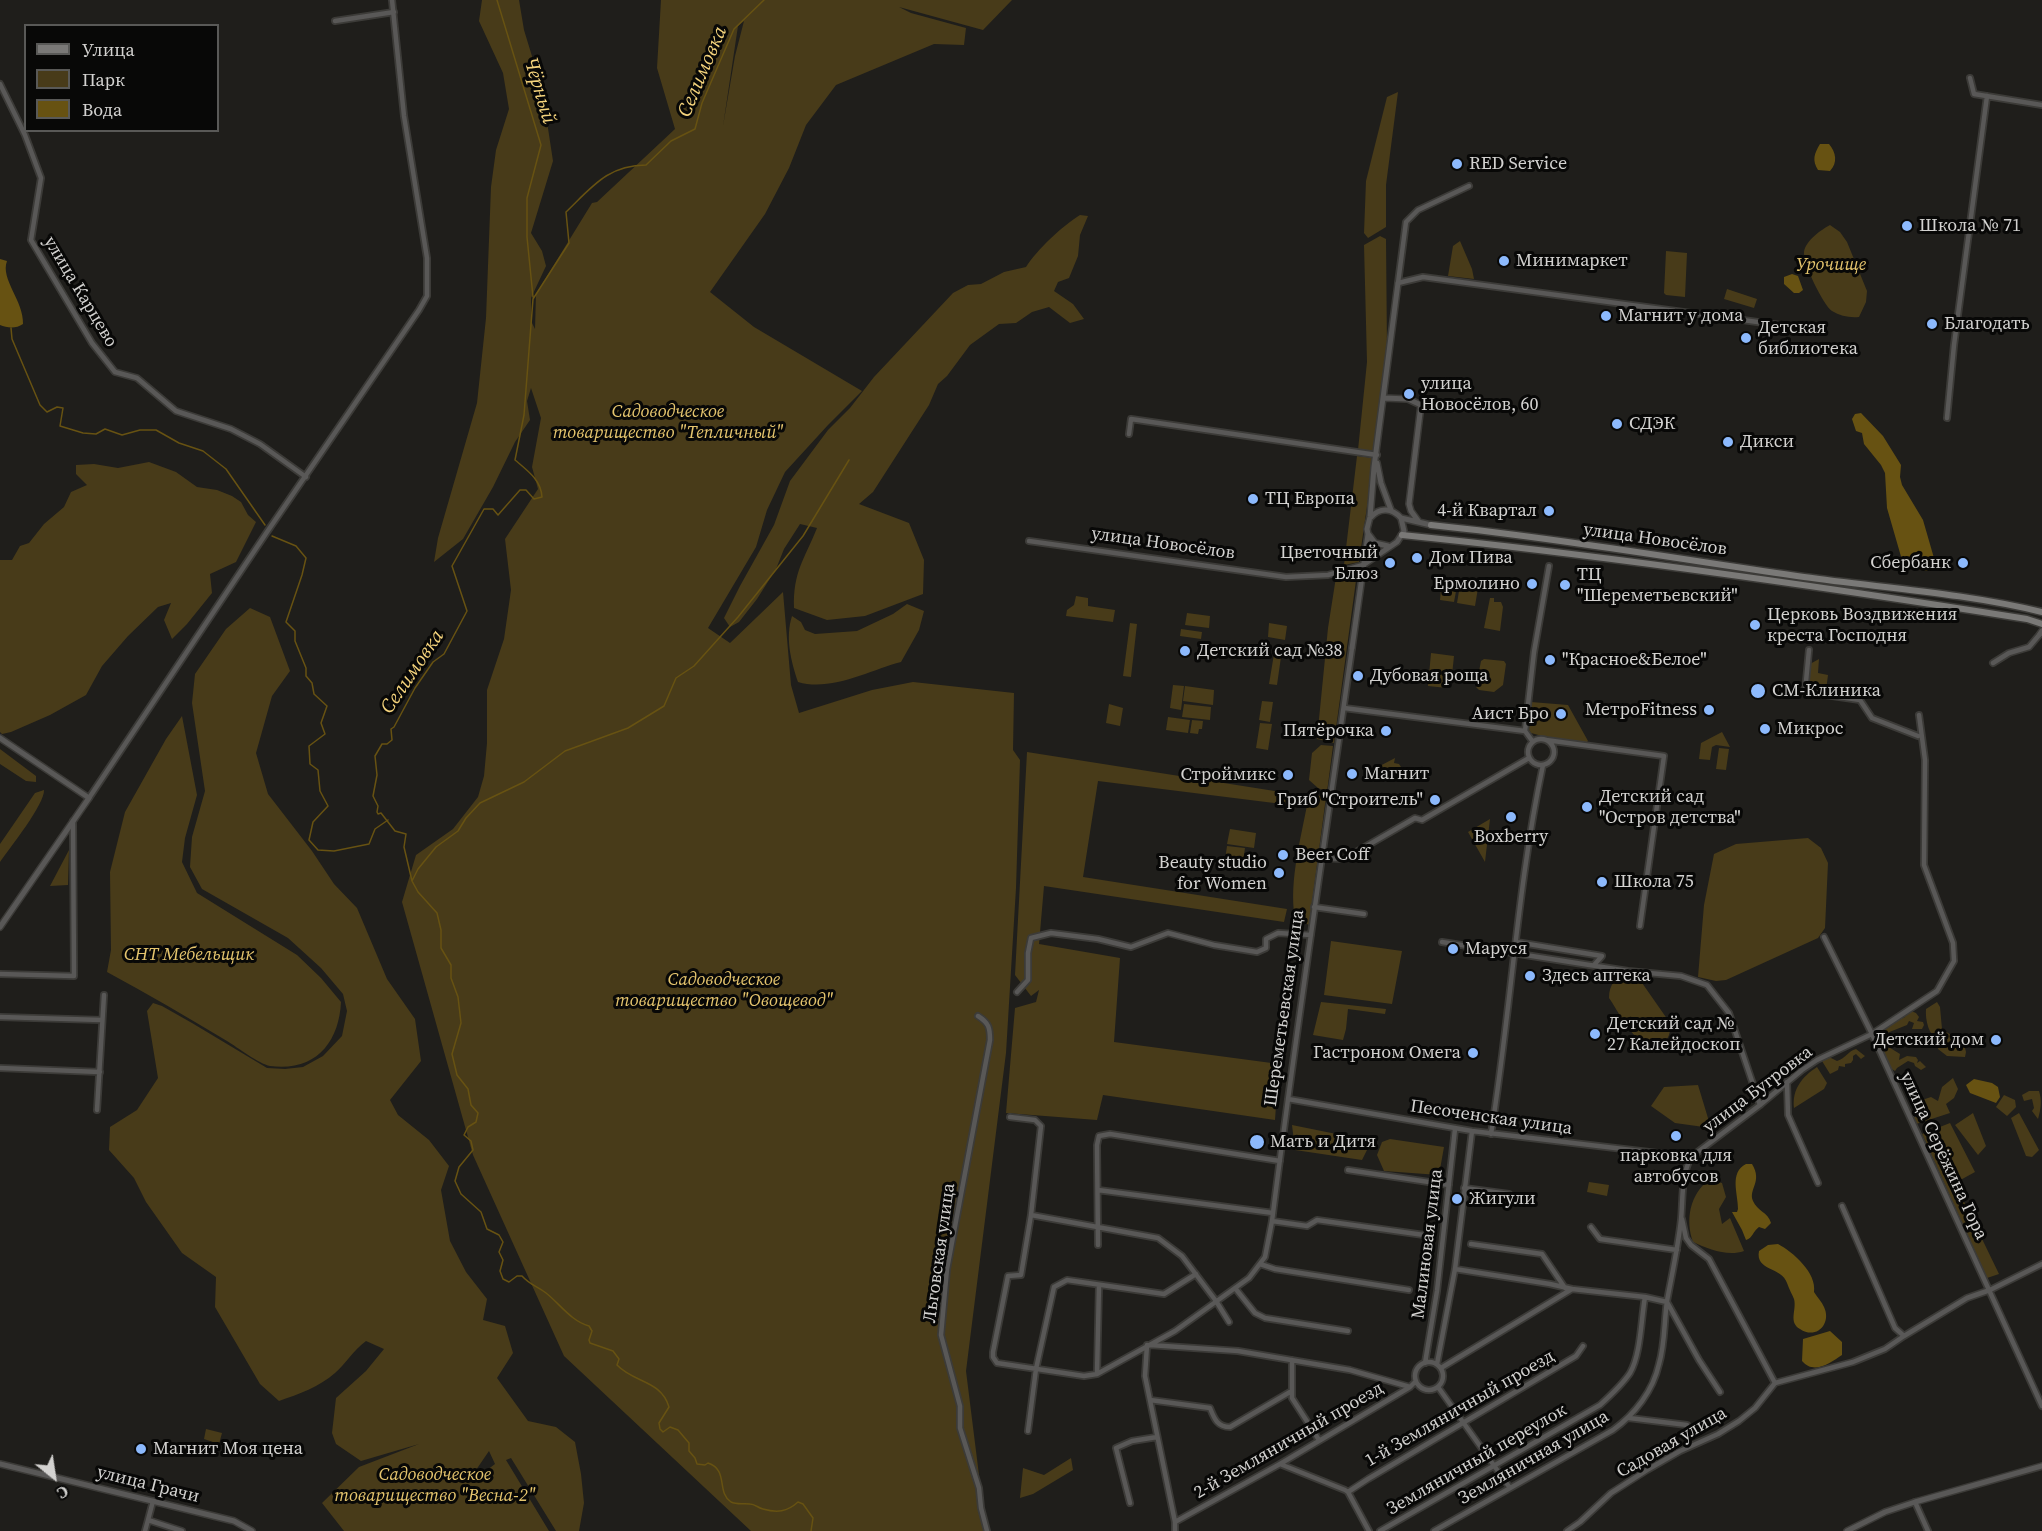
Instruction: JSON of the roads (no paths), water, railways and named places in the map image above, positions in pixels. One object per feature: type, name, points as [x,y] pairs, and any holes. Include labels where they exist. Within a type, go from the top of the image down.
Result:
[{"type":"main road","name":"улица Новосёлов","points":[[1431,525],[1958,597],[2042,612]]},
{"type":"main road","name":"улица Новосёлов","points":[[1402,535],[1516,547],[1745,577],[2027,619],[2042,624]]},
{"type":"street","points":[[0,927],[427,296],[427,258],[406,125],[392,0]]},
{"type":"street","points":[[335,21],[394,12]]},
{"type":"street","points":[[1970,78],[1974,94],[2042,105]]},
{"type":"street","name":"улица Карцево","points":[[0,84],[25,135],[41,178],[31,240],[93,344],[116,372],[138,378],[176,411],[231,429],[260,444],[306,477]]},
{"type":"street","points":[[1947,418],[1954,345],[1987,96]]},
{"type":"street","points":[[1389,546],[1379,545],[1368,534],[1367,529],[1406,222],[1418,210],[1469,186]]},
{"type":"street","points":[[1398,283],[1423,277],[1817,330]]},
{"type":"street","points":[[1384,398],[1408,399],[1421,405],[1409,504],[1419,522]]},
{"type":"street","points":[[1129,434],[1131,419],[1377,455]]},
{"type":"street","points":[[1364,565],[1397,542],[1402,535],[1404,524],[1401,517],[1391,510],[1381,483],[1377,455]]},
{"type":"street","points":[[1401,517],[1409,504]]},
{"type":"street","points":[[1370,518],[1379,510],[1391,510]]},
{"type":"street","name":"улица Новосёлов","points":[[1401,517],[1431,525]]},
{"type":"street","name":"Шереметьевская улица","points":[[1097,1374],[1175,1331],[1249,1278],[1260,1264],[1268,1247],[1368,534]]},
{"type":"street","name":"улица Новосёлов","points":[[1029,541],[1286,577],[1328,574],[1364,565]]},
{"type":"street","points":[[1533,742],[1525,731],[1534,652],[1549,566]]},
{"type":"street","points":[[1993,663],[2009,653],[2029,647],[2041,632]]},
{"type":"street","points":[[1809,650],[1805,692],[1860,700],[1872,718],[1918,736]]},
{"type":"street","points":[[1344,708],[1525,731]]},
{"type":"street","name":"улица Бугровка","points":[[1691,1157],[1817,1060],[1872,1034],[1937,991],[1954,962],[1953,943],[1924,865],[1925,760],[1919,715]]},
{"type":"street","points":[[0,738],[89,798]]},
{"type":"street","points":[[1546,740],[1552,746],[1554,753],[1551,761],[1543,765],[1535,764],[1528,758],[1528,749],[1537,740],[1546,740],[1664,756],[1640,926]]},
{"type":"street","points":[[1322,858],[1347,858],[1415,818],[1422,820],[1528,758]]},
{"type":"street","points":[[1491,1134],[1502,1068],[1532,816],[1543,765]]},
{"type":"street","points":[[0,974],[74,976],[73,821]]},
{"type":"street","points":[[1314,907],[1364,914]]},
{"type":"street","points":[[1017,992],[1028,980],[1028,953],[1031,938],[1051,933],[1098,939],[1131,948],[1168,933],[1214,945],[1257,952],[1266,948],[1266,939],[1278,933],[1311,935]]},
{"type":"street","name":"улица Серёжина Гора","points":[[1824,937],[1872,1034],[2042,1406]]},
{"type":"street","points":[[1442,942],[1681,976],[1707,985],[1729,1013],[1760,1105]]},
{"type":"street","points":[[1516,942],[1602,956],[1594,965]]},
{"type":"street","points":[[97,1110],[104,995]]},
{"type":"street","name":"Льговская улица","points":[[978,1016],[987,1022],[990,1029],[990,1040],[947,1269],[941,1335],[960,1406],[960,1428],[980,1488],[981,1508],[987,1531]]},
{"type":"street","points":[[0,1017],[102,1020]]},
{"type":"street","points":[[0,1068],[100,1072]]},
{"type":"street","points":[[1787,1082],[1788,1115],[1818,1183]]},
{"type":"street","name":"Песоченская улица","points":[[1288,1099],[1455,1129],[1691,1157]]},
{"type":"street","points":[[1010,1117],[1035,1120],[1041,1125],[1031,1215],[1021,1275],[1008,1276],[993,1358],[997,1363],[1084,1376],[1097,1374],[1099,1285]]},
{"type":"street","name":"Малиновая улица","points":[[1416,1381],[1416,1372],[1425,1363],[1437,1291],[1455,1129]]},
{"type":"street","name":"Малиновая улица","points":[[1438,1387],[1443,1380],[1439,1366],[1455,1269],[1472,1131]]},
{"type":"street","points":[[1098,1245],[1097,1145],[1100,1136],[1110,1134],[1280,1161]]},
{"type":"street","name":"Земляничная улица","points":[[1434,1531],[1613,1430],[1629,1418],[1653,1382],[1660,1364],[1667,1302],[1677,1250],[1685,1172],[1691,1157]]},
{"type":"street","points":[[1348,1170],[1449,1185]]},
{"type":"street","points":[[1464,1188],[1509,1194]]},
{"type":"street","points":[[1098,1190],[1273,1213]]},
{"type":"street","points":[[1842,1206],[1895,1328],[1904,1336]]},
{"type":"street","points":[[1031,1215],[1158,1238],[1182,1256],[1216,1301],[1228,1322]]},
{"type":"street","points":[[1681,1217],[1686,1238],[1691,1245],[1709,1258],[1775,1383],[1853,1362],[1885,1349],[1967,1298],[1990,1290],[2042,1264]]},
{"type":"street","points":[[1272,1221],[1307,1226],[1317,1220],[1424,1235]]},
{"type":"street","points":[[1591,1227],[1600,1239],[1677,1250]]},
{"type":"street","points":[[1471,1244],[1542,1254],[1565,1288]]},
{"type":"street","points":[[1260,1264],[1275,1269],[1409,1290]]},
{"type":"street","points":[[1455,1269],[1565,1288],[1645,1297],[1667,1302],[1699,1360],[1720,1392]]},
{"type":"street","points":[[1028,1431],[1036,1369],[1054,1287],[1067,1280],[1164,1294],[1196,1274]]},
{"type":"street","points":[[1235,1288],[1255,1313],[1265,1318],[1348,1331]]},
{"type":"street","points":[[1425,1363],[1439,1366],[1572,1289]]},
{"type":"street","name":"Земляничная улица","points":[[1588,1412],[1613,1393],[1629,1373],[1635,1359],[1645,1297]]},
{"type":"street","points":[[1174,1531],[1175,1522],[1145,1376],[1147,1345],[1238,1351],[1350,1370],[1410,1387]]},
{"type":"street","name":"1-й Земляничный проезд","points":[[1348,1492],[1576,1356],[1583,1346]]},
{"type":"street","points":[[1293,1360],[1290,1392],[1293,1402],[1319,1440]]},
{"type":"street","points":[[1416,1381],[1426,1389],[1438,1387],[1510,1488]]},
{"type":"street","name":"2-й Земляничный проезд","points":[[1175,1522],[1280,1464],[1410,1387],[1416,1381]]},
{"type":"street","name":"Садовая улица","points":[[1567,1531],[1611,1493],[1680,1451],[1718,1434],[1739,1421],[1755,1408],[1775,1383]]},
{"type":"street","points":[[1150,1400],[1210,1408],[1216,1422],[1224,1427],[1230,1427],[1290,1392]]},
{"type":"street","name":"Земляничный переулок","points":[[1380,1531],[1588,1412]]},
{"type":"street","points":[[1629,1418],[1687,1425]]},
{"type":"street","points":[[1130,1503],[1116,1448],[1132,1441],[1156,1437]]},
{"type":"street","name":"улица Грачи","points":[[0,1464],[234,1521],[252,1531]]},
{"type":"street","points":[[1280,1464],[1348,1492],[1369,1531]]},
{"type":"street","points":[[1847,1531],[1885,1512],[1915,1502],[2042,1466]]},
{"type":"street","points":[[145,1531],[153,1501]]},
{"type":"street","points":[[1915,1502],[1928,1531]]},
{"type":"street","points":[[148,1520],[182,1531]]},
{"type":"water","points":[[1820,144],[1829,144],[1833,150],[1835,161],[1830,171],[1818,170],[1816,166],[1814,157]]},
{"type":"water","points":[[0,259],[7,261],[9,283],[22,315],[23,324],[17,327],[0,325]]},
{"type":"water","points":[[1792,274],[1798,276],[1803,290],[1799,293],[1794,293],[1784,284],[1784,277]]},
{"type":"water","points":[[1861,413],[1883,436],[1901,465],[1902,485],[1923,520],[1936,565],[1934,569],[1928,571],[1910,568],[1902,560],[1887,508],[1885,473],[1864,444],[1862,433],[1856,431],[1852,419],[1855,414]]},
{"type":"water","points":[[1974,1079],[1992,1083],[1998,1087],[2000,1097],[1996,1103],[1970,1093],[1966,1085]]},
{"type":"water","points":[[1746,1164],[1752,1164],[1755,1170],[1753,1201],[1771,1223],[1765,1229],[1759,1227],[1746,1240],[1732,1212],[1737,1212],[1738,1209],[1736,1178]]},
{"type":"water","points":[[1778,1244],[1803,1264],[1812,1278],[1814,1292],[1826,1313],[1824,1324],[1817,1331],[1806,1332],[1796,1326],[1794,1299],[1784,1278],[1761,1262],[1759,1251],[1768,1245]]},
{"type":"water","points":[[1830,1331],[1842,1342],[1842,1355],[1822,1366],[1807,1365],[1802,1361],[1803,1339]]},
{"type":"waterway","name":"Чёрный","points":[[497,0],[541,145],[527,198],[527,237],[533,297]]},
{"type":"waterway","name":"Селимовка","points":[[764,0],[734,29],[702,103],[695,129],[671,141],[646,165],[633,166],[611,173],[593,186],[566,212],[569,243],[533,299],[524,415],[515,460],[536,481],[542,497],[534,499],[526,490],[520,490],[498,515],[493,509],[484,509],[452,566],[467,611],[444,654],[433,662],[391,729],[392,740],[387,744],[382,744],[375,756],[377,775],[373,796],[378,806],[378,814],[381,813],[395,831],[406,834],[404,847],[412,881],[418,892],[437,913],[441,930],[441,948],[451,965],[451,978],[458,997],[461,1023],[452,1054],[457,1075],[468,1089],[471,1105],[478,1113],[476,1122],[468,1127],[464,1135],[471,1141],[473,1150],[459,1167],[455,1181],[461,1194],[481,1212],[487,1229],[499,1235],[503,1242],[499,1252],[503,1260],[500,1271],[503,1279],[509,1282],[517,1276],[522,1276],[543,1291],[571,1316],[589,1326],[592,1331],[590,1343],[613,1351],[619,1359],[617,1365],[660,1392],[669,1407],[659,1423],[660,1429],[663,1432],[670,1427],[678,1430],[689,1443],[689,1451],[697,1464],[708,1463],[714,1466],[721,1476],[724,1493],[731,1502],[752,1504],[773,1511],[786,1510],[798,1502],[803,1504],[813,1518],[811,1531]]},
{"type":"waterway","points":[[11,328],[12,339],[40,405],[47,412],[57,407],[63,408],[60,426],[83,433],[96,434],[105,429],[122,435],[140,430],[156,430],[179,443],[203,451],[226,469],[265,525]]},
{"type":"waterway","points":[[412,881],[418,869],[436,847],[458,831],[480,803],[524,782],[565,751],[628,728],[664,706],[676,678],[694,666],[738,617],[803,536],[849,460]]},
{"type":"waterway","points":[[272,536],[296,546],[306,558],[286,622],[295,631],[295,641],[306,668],[306,676],[312,683],[314,694],[327,706],[321,723],[325,734],[309,746],[310,764],[318,770],[320,791],[328,806],[313,822],[309,840],[318,850],[334,851],[369,844],[375,829],[388,820]]},
{"type":"place","name":"RED Service","points":[[1457,164]]},
{"type":"place","name":"Школа № 71","points":[[1907,226]]},
{"type":"place","name":"Минимаркет","points":[[1504,261]]},
{"type":"place","name":"Магнит у дома","points":[[1606,316]]},
{"type":"place","name":"Благодать","points":[[1932,324]]},
{"type":"place","name":"Детская библиотека","points":[[1746,338]]},
{"type":"place","name":"улица Новосёлов, 60","points":[[1409,394]]},
{"type":"place","name":"СДЭК","points":[[1617,424]]},
{"type":"place","name":"Дикси","points":[[1728,442]]},
{"type":"place","name":"ТЦ Европа","points":[[1253,499]]},
{"type":"place","name":"4-й Квартал","points":[[1549,511]]},
{"type":"place","name":"Дом Пива","points":[[1417,558]]},
{"type":"place","name":"Цветочный Блюз","points":[[1390,563]]},
{"type":"place","name":"Сбербанк","points":[[1963,563]]},
{"type":"place","name":"Ермолино","points":[[1532,584]]},
{"type":"place","name":"ТЦ \"Шереметьевский\"","points":[[1565,585]]},
{"type":"place","name":"Церковь Воздвижения креста Господня","points":[[1755,625]]},
{"type":"place","name":"Детский сад №38","points":[[1185,651]]},
{"type":"place","name":"\"Красное&Белое\"","points":[[1550,660]]},
{"type":"place","name":"Дубовая роща","points":[[1358,676]]},
{"type":"place","name":"СМ-Клиника","points":[[1758,691]]},
{"type":"place","name":"МетроFitness","points":[[1709,710]]},
{"type":"place","name":"Аист Бро","points":[[1561,714]]},
{"type":"place","name":"Микрос","points":[[1765,729]]},
{"type":"place","name":"Пятёрочка","points":[[1386,731]]},
{"type":"place","name":"Магнит","points":[[1352,774]]},
{"type":"place","name":"Строймикс","points":[[1288,775]]},
{"type":"place","name":"Гриб \"Строитель\"","points":[[1435,800]]},
{"type":"place","name":"Детский сад \"Остров детства\"","points":[[1587,807]]},
{"type":"place","name":"Boxberry","points":[[1511,817]]},
{"type":"place","name":"Beer Coff","points":[[1283,855]]},
{"type":"place","name":"Beauty studio for Women","points":[[1279,873]]},
{"type":"place","name":"Школа 75","points":[[1602,882]]},
{"type":"place","name":"Маруся","points":[[1453,949]]},
{"type":"place","name":"Здесь аптека","points":[[1530,976]]},
{"type":"place","name":"Детский сад № 27 Калейдоскоп","points":[[1595,1034]]},
{"type":"place","name":"Детский дом","points":[[1996,1040]]},
{"type":"place","name":"Гастроном Омега","points":[[1473,1053]]},
{"type":"place","name":"парковка для автобусов","points":[[1676,1136]]},
{"type":"place","name":"Мать и Дитя","points":[[1257,1142]]},
{"type":"place","name":"Жигули","points":[[1457,1199]]},
{"type":"place","name":"Магнит Моя цена","points":[[141,1449]]},
{"type":"park label","name":"Урочище","points":[[1831,265]]},
{"type":"park label","name":"Садоводческое товарищество \"Тепличный\"","points":[[668,422]]},
{"type":"park label","name":"СНТ Мебельщик","points":[[189,955]]},
{"type":"park label","name":"Садоводческое товарищество \"Овощевод\"","points":[[724,990]]},
{"type":"park label","name":"Садоводческое товарищество \"Весна-2\"","points":[[435,1485]]}]
